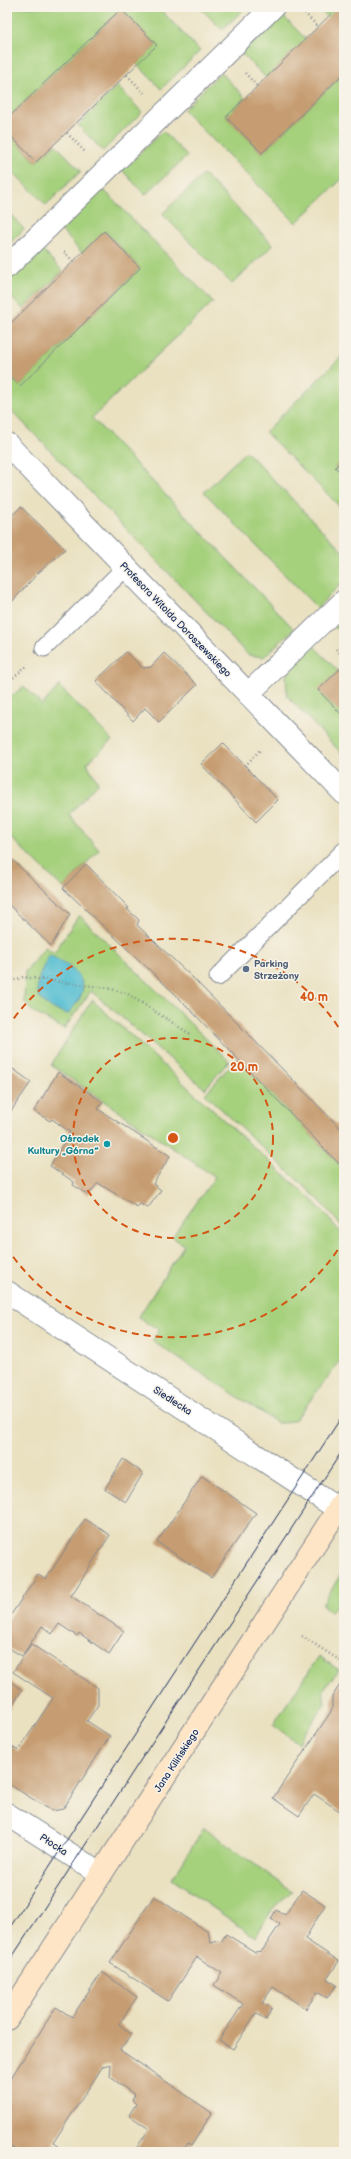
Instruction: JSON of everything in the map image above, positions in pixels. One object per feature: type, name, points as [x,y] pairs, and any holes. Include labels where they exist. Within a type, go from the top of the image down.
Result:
[{"type":"street","points":[[7,268],[273,7]]},
{"type":"street","name":"Profesora Witolda Doroszewskiego","points":[[7,444],[344,793]]},
{"type":"street","points":[[248,694],[344,601]]},
{"type":"street","name":"Siedlecka","points":[[7,1292],[341,1504]]},
{"type":"street","name":"Jana Kilińskiego","points":[[7,2020],[341,1504]]},
{"type":"street","name":"Płocka","points":[[7,1814],[101,1874]]},
{"type":"lane","points":[[44,648],[126,567]]},
{"type":"lane","points":[[218,977],[344,851]]},
{"type":"path","points":[[300,7],[318,27]]},
{"type":"path","points":[[7,318],[12,322]]},
{"type":"path","points":[[245,766],[263,746]]},
{"type":"path","points":[[7,983],[23,977],[107,988],[126,993],[190,1034]]},
{"type":"path","points":[[344,1606],[339,1611],[344,1614]]},
{"type":"path","points":[[302,1636],[344,1663]]},
{"type":"green space","points":[[12,7],[158,7],[200,51],[161,89],[137,64],[157,45],[121,9],[7,119],[7,12]]},
{"type":"green space","points":[[199,7],[246,7],[222,30]]},
{"type":"green space","points":[[317,7],[338,7],[328,18]]},
{"type":"green space","points":[[280,13],[306,39],[266,78],[240,52]]},
{"type":"green space","points":[[221,72],[245,98],[226,117],[262,153],[344,73],[344,177],[296,223],[183,110]]},
{"type":"green space","points":[[117,86],[142,112],[103,151],[78,125]]},
{"type":"green space","points":[[163,131],[187,156],[145,195],[122,170]]},
{"type":"green space","points":[[7,132],[36,162],[55,144],[81,171],[46,205],[7,166]]},
{"type":"green space","points":[[204,174],[273,245],[232,284],[162,214]]},
{"type":"green space","points":[[102,188],[213,302],[92,418],[294,629],[264,657],[248,655],[7,406],[7,374],[20,386],[140,268],[105,231],[82,253],[61,230]]},
{"type":"green space","points":[[7,211],[24,229],[7,246]]},
{"type":"green space","points":[[40,248],[63,271],[23,309],[7,293],[7,280]]},
{"type":"green space","points":[[344,354],[344,458],[335,467],[344,476],[344,511],[265,432]]},
{"type":"green space","points":[[246,451],[344,553],[344,581],[317,608],[204,492]]},
{"type":"green space","points":[[344,615],[344,637],[333,626]]},
{"type":"green space","points":[[314,646],[338,671],[319,690],[344,717],[344,756],[287,696],[286,675]]},
{"type":"green space","points":[[24,686],[42,705],[59,686],[112,740],[87,763],[98,783],[69,815],[99,850],[63,888],[7,834],[7,700]]},
{"type":"green space","points":[[79,915],[229,1061],[205,1089],[91,991],[64,1029],[33,1012],[24,1001],[25,972],[45,947],[54,953]]},
{"type":"green space","points":[[92,1000],[316,1204],[344,1236],[344,1356],[296,1419],[285,1423],[278,1423],[152,1341],[159,1330],[138,1318],[184,1245],[172,1237],[215,1177],[51,1065]]},
{"type":"green space","points":[[237,1058],[344,1169],[344,1229],[320,1201],[205,1094]]},
{"type":"green space","points":[[344,1569],[344,1599],[331,1612],[322,1605]]},
{"type":"green space","points":[[319,1656],[339,1670],[323,1690],[325,1703],[298,1743],[273,1725]]},
{"type":"green space","points":[[204,1828],[292,1891],[274,1907],[255,1937],[172,1879]]},
{"type":"water","points":[[49,955],[67,965],[78,975],[81,981],[82,988],[80,998],[68,1014],[55,1010],[46,1004],[41,999],[38,992],[40,976]]},
{"type":"building","points":[[338,7],[344,7],[344,73],[262,153],[226,117]]},
{"type":"building","points":[[121,9],[157,45],[36,162],[7,132],[7,119]]},
{"type":"building","points":[[104,231],[140,268],[20,386],[7,374],[7,327]]},
{"type":"building","points":[[344,458],[344,476],[335,467]]},
{"type":"building","points":[[21,507],[65,549],[37,574],[8,606],[7,520]]},
{"type":"building","points":[[126,652],[143,668],[151,667],[164,653],[197,685],[159,722],[145,708],[133,721],[96,681]]},
{"type":"building","points":[[344,665],[344,717],[318,690]]},
{"type":"building","points":[[223,743],[278,800],[256,822],[201,764]]},
{"type":"building","points":[[7,855],[70,914],[51,946],[7,903]]},
{"type":"building","points":[[86,864],[129,908],[127,909],[139,920],[137,925],[193,978],[344,1132],[344,1169],[176,995],[63,888]]},
{"type":"building","points":[[13,1069],[31,1082],[7,1117],[7,1078]]},
{"type":"building","name":"Ośrodek Kultury „Górna”","points":[[58,1072],[103,1102],[98,1109],[170,1156],[153,1184],[161,1190],[148,1208],[140,1204],[137,1207],[98,1183],[88,1195],[73,1185],[74,1182],[50,1166],[70,1132],[52,1119],[50,1121],[34,1111]]},
{"type":"building","points":[[123,1459],[143,1473],[126,1502],[105,1489]]},
{"type":"building","points":[[202,1476],[256,1513],[211,1578],[157,1542]]},
{"type":"building","points":[[85,1519],[110,1535],[71,1596],[124,1631],[109,1654],[79,1633],[77,1636],[59,1624],[52,1634],[42,1626],[22,1656],[7,1647],[7,1621],[38,1574],[46,1579]]},
{"type":"building","points":[[31,1644],[98,1688],[98,1705],[87,1721],[110,1736],[63,1809],[52,1811],[7,1783],[7,1743],[18,1751],[53,1698],[13,1672]]},
{"type":"building","points":[[8,1680],[22,1690],[7,1713],[7,1682]]},
{"type":"building","points":[[341,1683],[344,1683],[344,1814],[314,1794],[299,1816],[273,1798],[332,1710],[332,1697]]},
{"type":"building","points":[[302,1890],[325,1905],[305,1939],[339,1961],[327,1979],[337,1985],[327,1998],[317,1992],[306,2009],[273,1987],[262,2003],[272,2008],[266,2020],[256,2013],[233,2049],[219,2040],[243,2004],[214,1985],[222,1973],[197,1957],[168,2001],[110,1963],[154,1896],[208,1932],[211,1943],[218,1941],[221,1942],[226,1934],[255,1952],[262,1951],[280,1924],[271,1919],[276,1910],[285,1915]]},
{"type":"building","points":[[102,1972],[137,1997],[119,2024],[131,2034],[120,2050],[212,2113],[191,2146],[188,2144],[182,2152],[134,2152],[149,2129],[129,2115],[136,2104],[132,2100],[135,2095],[110,2077],[111,2064],[103,2066],[53,2143],[66,2152],[18,2152],[7,2144],[7,2084],[56,2007],[72,2017]]},
{"type":"tram line","points":[[7,1932],[344,1413]]},
{"type":"tram line","points":[[7,1965],[344,1448]]},
{"type":"place","name":"Parking Strzeżony","points":[[246,969]]},
{"type":"place","name":"Ośrodek Kultury „Górna”","points":[[107,1144]]}]
